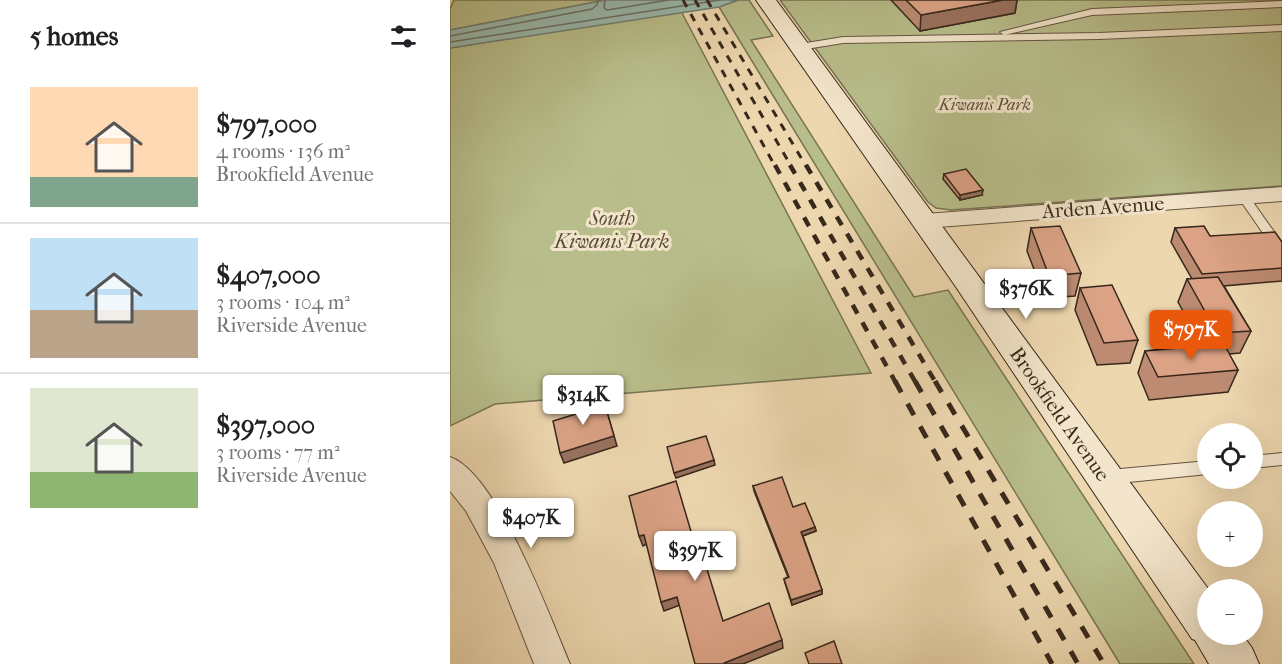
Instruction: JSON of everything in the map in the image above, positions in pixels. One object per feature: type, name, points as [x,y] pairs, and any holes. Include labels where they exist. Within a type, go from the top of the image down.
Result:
[{"type":"street","name":"Brookfield Avenue","points":[[766,0],[925,220],[1197,609]]},
{"type":"street","name":"Arden Avenue","points":[[925,220],[1282,194]]},
{"type":"street","points":[[450,469],[477,502],[508,557],[552,664]]},
{"type":"street","points":[[1223,645],[1236,664]]},
{"type":"lane","points":[[975,38],[1092,12],[1282,4]]},
{"type":"lane","points":[[800,47],[843,40],[1099,36],[1282,28]]},
{"type":"lane","points":[[1244,197],[1282,252]]},
{"type":"lane","points":[[1263,461],[1282,459]]},
{"type":"lane","points":[[1104,478],[1197,468]]},
{"type":"green space","points":[[454,0],[606,0],[450,30],[450,9]]},
{"type":"green space","points":[[738,0],[749,0],[773,36],[751,40],[914,297],[948,290],[1194,664],[1120,664],[719,7]]},
{"type":"green space","name":"Kiwanis Park","points":[[780,0],[1282,0],[1282,186],[951,210],[936,208],[928,202]]},
{"type":"green space","name":"South Kiwanis Park","points":[[681,11],[871,373],[495,404],[450,426],[450,48]]},
{"type":"water","points":[[606,0],[738,0],[719,7],[450,48],[450,30]]},
{"type":"building","points":[[906,0],[1003,0],[921,15]]},
{"type":"building","points":[[966,169],[983,190],[960,195],[944,174]]},
{"type":"building","points":[[1060,226],[1081,273],[1049,276],[1031,228]]},
{"type":"building","points":[[1204,226],[1210,236],[1275,232],[1282,242],[1282,268],[1202,274],[1175,228]]},
{"type":"building","points":[[1218,277],[1251,331],[1217,333],[1187,279]]},
{"type":"building","points":[[1112,285],[1138,340],[1104,343],[1080,288]]},
{"type":"building","points":[[1224,344],[1238,370],[1158,377],[1145,351]]},
{"type":"building","points":[[596,398],[599,406],[605,405],[614,436],[560,453],[553,421],[576,414],[574,405]]},
{"type":"building","points":[[706,436],[714,460],[674,473],[667,447]]},
{"type":"building","points":[[782,477],[793,507],[805,503],[815,527],[801,532],[822,590],[791,600],[784,579],[789,577],[753,486]]},
{"type":"building","points":[[676,481],[693,538],[697,537],[723,621],[769,603],[782,640],[724,664],[695,664],[677,597],[661,602],[644,535],[639,536],[629,496]]},
{"type":"building","points":[[834,641],[842,664],[809,664],[805,653]]},
{"type":"railway","points":[[683,0],[775,166]]},
{"type":"railway","points":[[695,0],[791,166]]},
{"type":"railway","points":[[707,0],[806,166]]},
{"type":"railway","points":[[775,165],[896,383]]},
{"type":"railway","points":[[790,165],[916,383]]},
{"type":"railway","points":[[806,165],[936,383]]},
{"type":"railway","points":[[895,381],[1052,664]]},
{"type":"railway","points":[[915,381],[1078,664]]},
{"type":"railway","points":[[935,381],[1104,664]]}]
